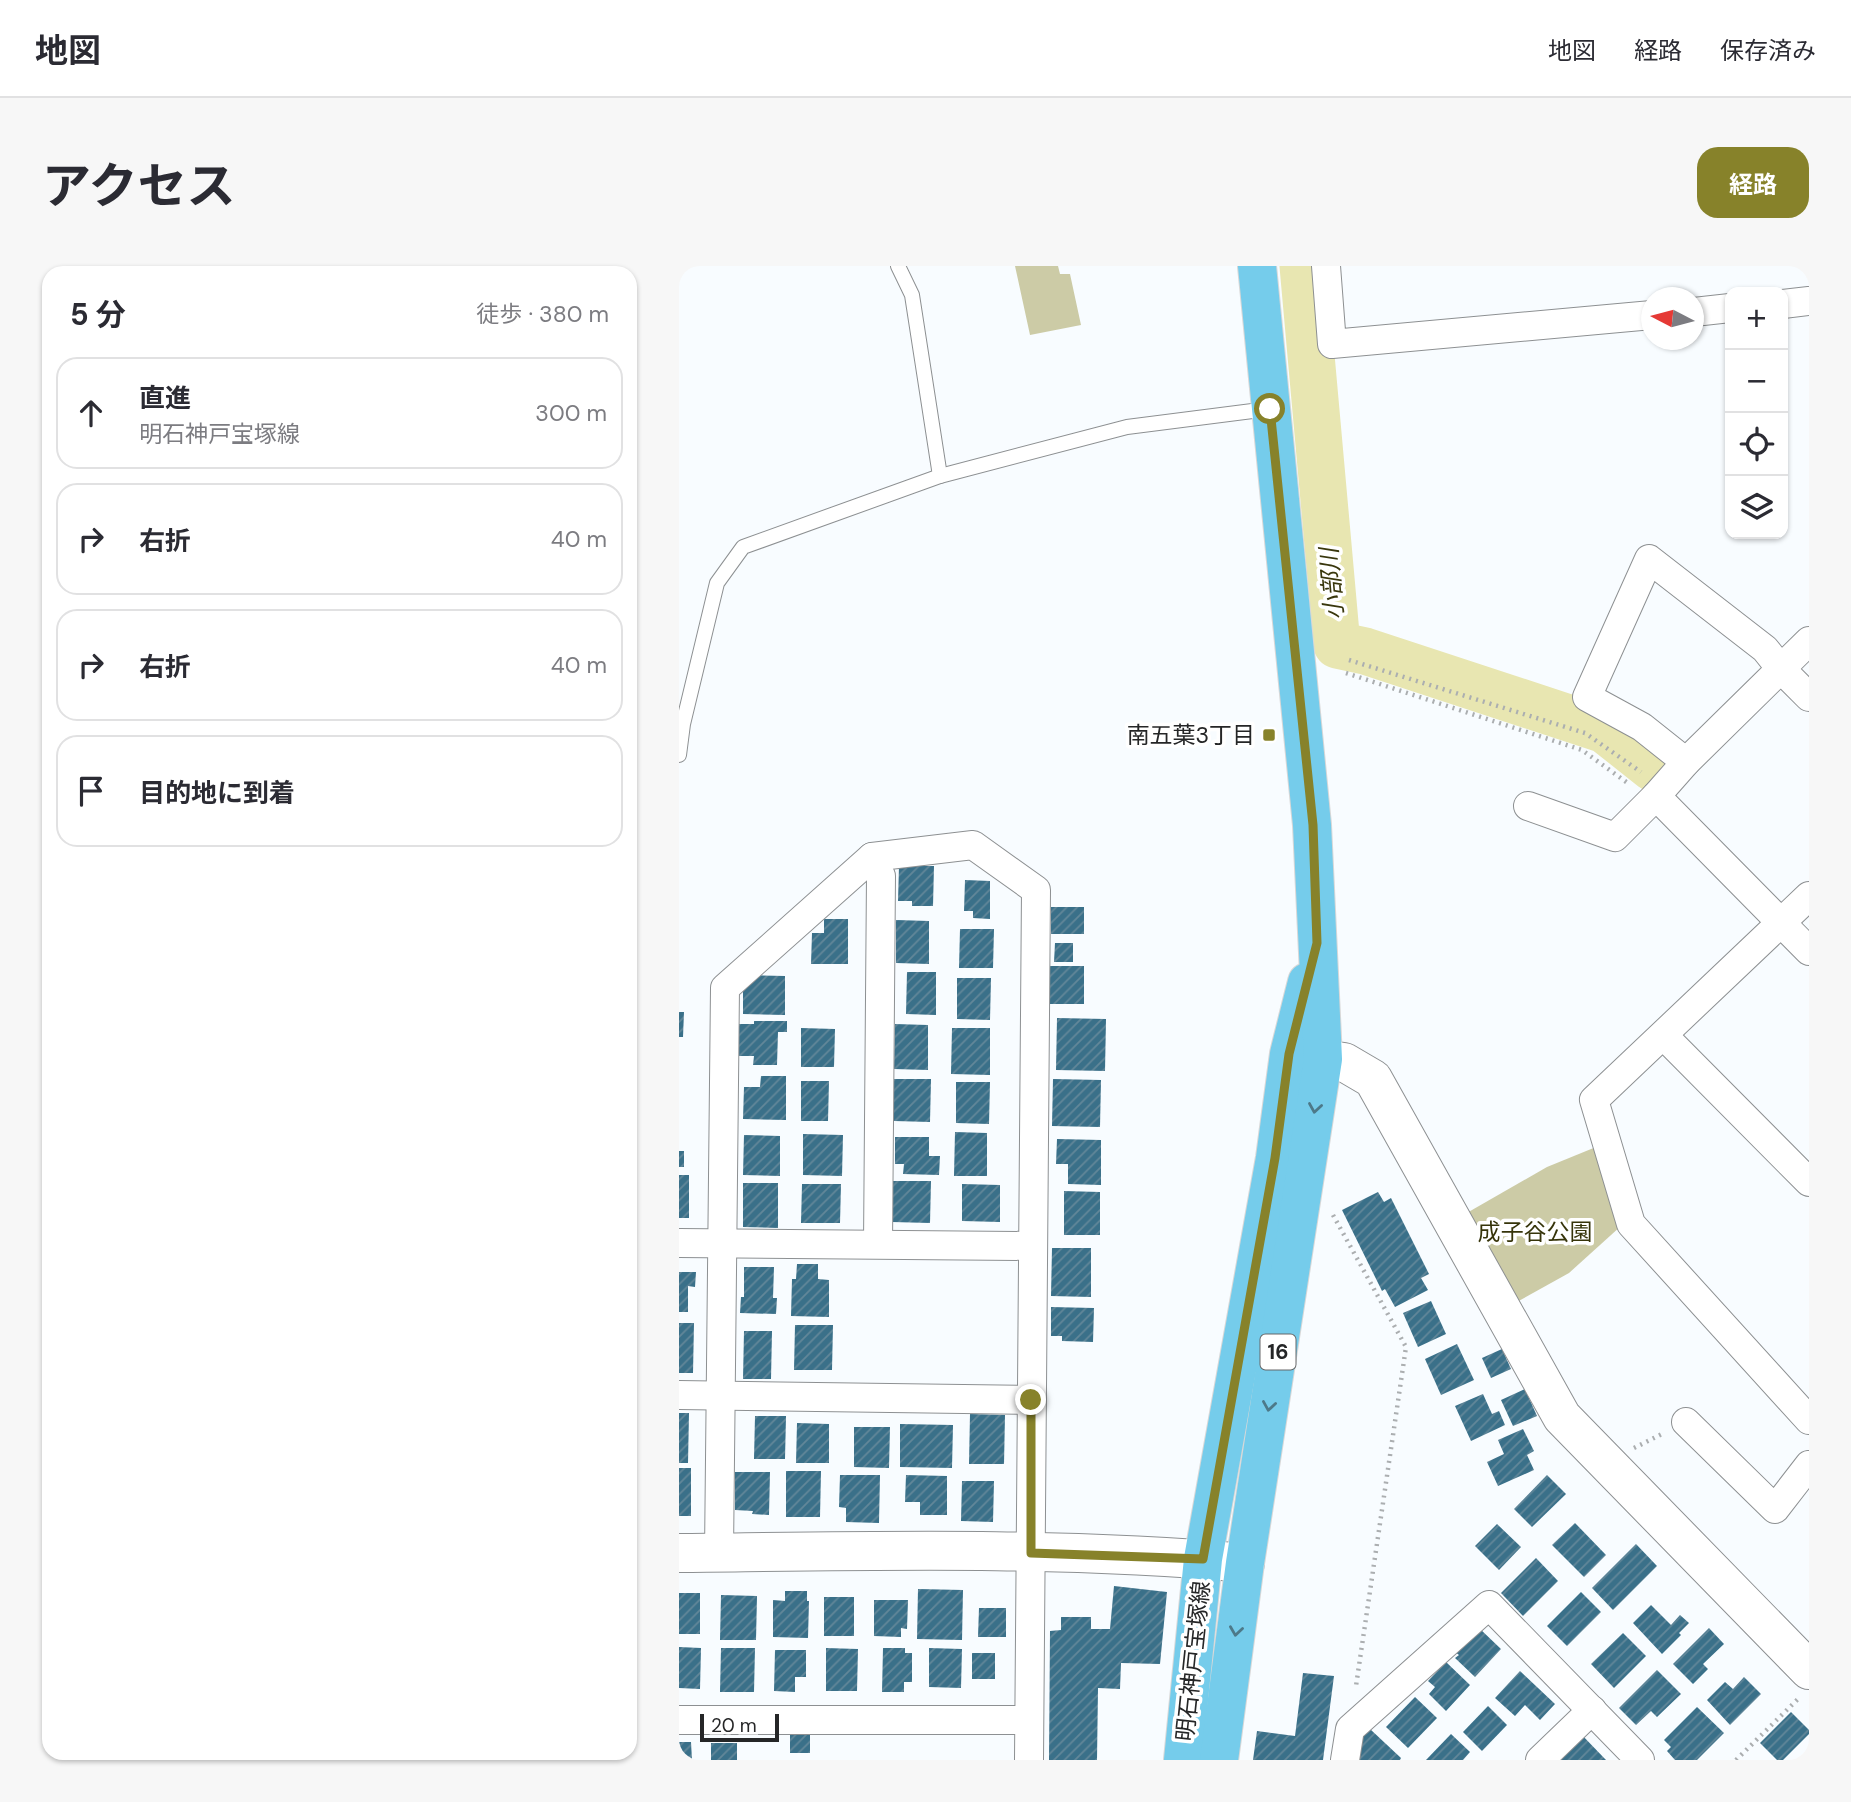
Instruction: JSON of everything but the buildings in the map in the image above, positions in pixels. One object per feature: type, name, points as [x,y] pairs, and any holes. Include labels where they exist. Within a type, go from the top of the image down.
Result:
[{"type":"main road","name":"明石神戸宝塚線","points":[[1219,1760],[1306,1057],[1317,943],[1313,825],[1257,266]]},
{"type":"main road","name":"明石神戸宝塚線","points":[[1183,1760],[1203,1559],[1275,1158],[1306,1057]]},
{"type":"street","points":[[1326,266],[1332,344],[1641,317]]},
{"type":"street","points":[[1788,303],[1809,301]]},
{"type":"street","points":[[1704,311],[1725,309]]},
{"type":"street","points":[[1686,762],[1642,727],[1587,697],[1649,559],[1765,649],[1809,697]]},
{"type":"street","points":[[1528,806],[1615,837],[1686,762],[1809,641]]},
{"type":"street","points":[[1656,796],[1809,951]]},
{"type":"street","points":[[719,1553],[726,989],[872,857],[973,845],[1036,890],[1029,1760]]},
{"type":"street","points":[[872,857],[881,876],[878,1244]]},
{"type":"street","points":[[1809,896],[1594,1100],[1631,1224],[1809,1420]]},
{"type":"street","points":[[1664,1036],[1809,1182]]},
{"type":"street","points":[[1306,1057],[1344,1062],[1373,1079],[1562,1417],[1803,1663]]},
{"type":"street","points":[[679,1243],[1032,1246]]},
{"type":"street","points":[[679,1395],[1031,1400]]},
{"type":"street","points":[[1686,1422],[1775,1509],[1809,1465]]},
{"type":"street","points":[[679,1553],[1031,1553],[1245,1563]]},
{"type":"street","points":[[1345,1760],[1350,1729],[1489,1605],[1640,1760]]},
{"type":"street","points":[[1540,1760],[1592,1710]]},
{"type":"street","points":[[679,1720],[1029,1720]]},
{"type":"lane","points":[[898,266],[912,295],[940,476]]},
{"type":"lane","points":[[679,755],[683,724],[717,583],[743,547],[940,476],[1127,427],[1270,409]]},
{"type":"path","points":[[1349,660],[1585,733],[1645,775],[1656,796]]},
{"type":"path","points":[[1346,673],[1582,750],[1636,789],[1656,796]]},
{"type":"path","points":[[1332,1215],[1406,1347],[1350,1729]]},
{"type":"path","points":[[1631,1449],[1686,1422]]},
{"type":"path","points":[[1736,1760],[1803,1663]]},
{"type":"green space","points":[[1015,266],[1058,266],[1060,274],[1070,274],[1081,325],[1030,335]]},
{"type":"green space","name":"成子谷公園","points":[[1596,1147],[1621,1226],[1569,1273],[1515,1303],[1465,1214],[1547,1167]]},
{"type":"waterway","name":"小部川","points":[[1303,266],[1337,645],[1365,651],[1605,730],[1653,768]]},
{"type":"place","name":"南五葉3丁目","points":[[1269,735]]},
{"type":"route","points":[[1031,1400],[1031,1553],[1203,1559],[1275,1158],[1289,1054],[1317,943],[1313,825],[1270,409]]}]
